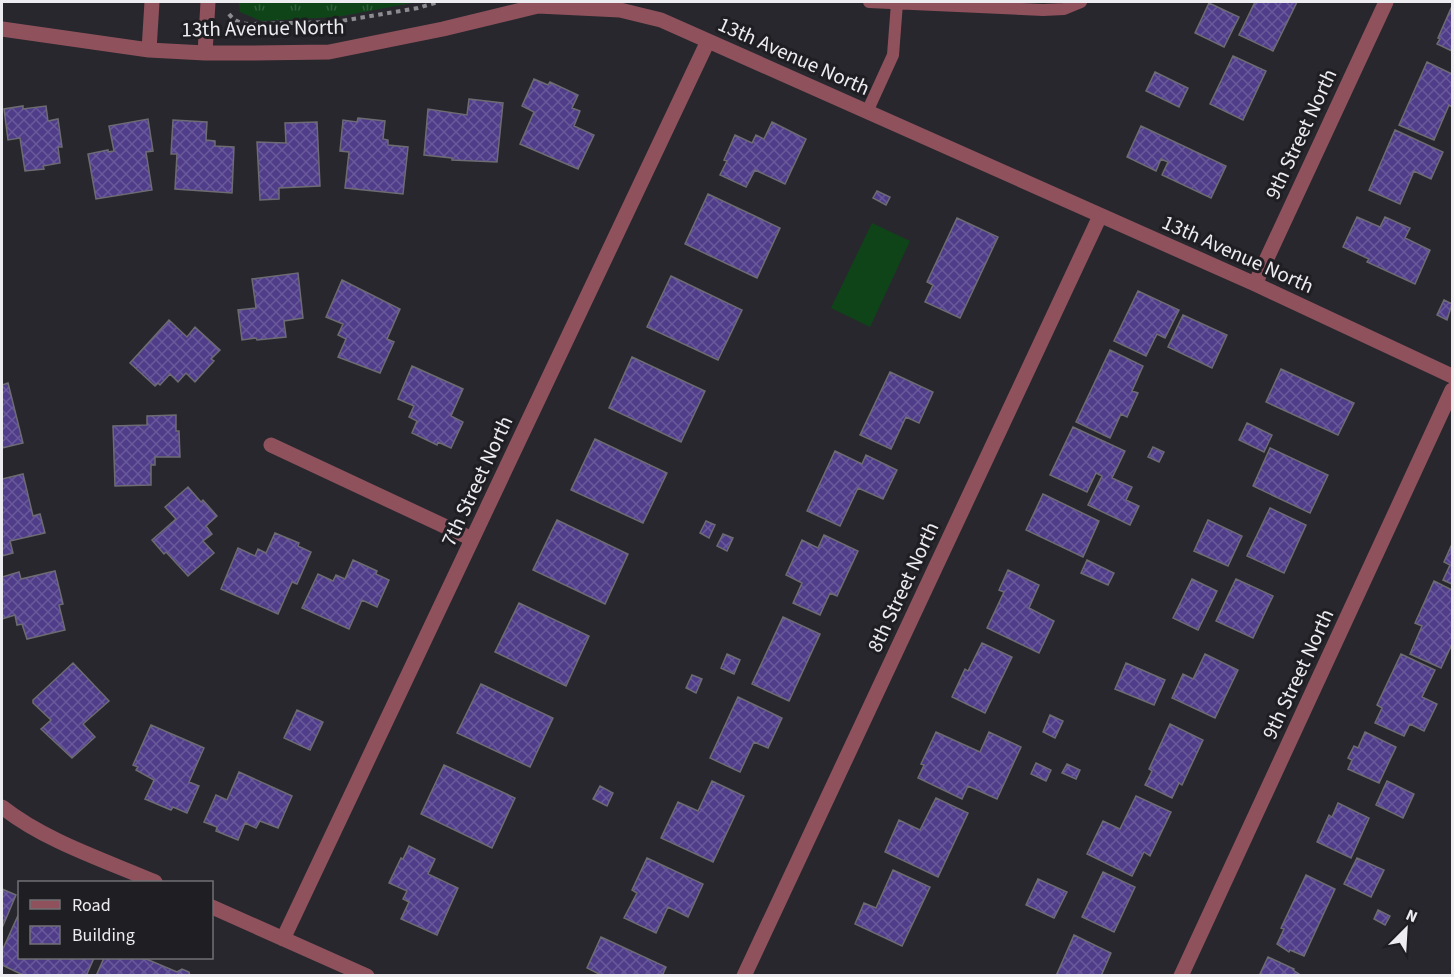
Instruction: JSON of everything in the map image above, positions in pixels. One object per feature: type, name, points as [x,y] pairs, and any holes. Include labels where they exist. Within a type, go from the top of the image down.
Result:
[{"type":"street","points":[[149,50],[152,2]]},
{"type":"street","points":[[205,53],[208,2]]},
{"type":"street","name":"9th Street North","points":[[1255,284],[1386,2]]},
{"type":"street","name":"13th Avenue North","points":[[2,29],[149,50],[205,53],[329,52],[443,29],[538,6],[620,10],[661,20],[1255,284],[1452,376]]},
{"type":"street","name":"7th Street North","points":[[284,939],[708,41]]},
{"type":"street","name":"8th Street North","points":[[744,975],[1100,216]]},
{"type":"street","name":"9th Street North","points":[[1181,975],[1452,390]]},
{"type":"street","points":[[271,445],[472,539]]},
{"type":"street","points":[[2,807],[41,832],[153,881]]},
{"type":"street","points":[[213,907],[367,975]]},
{"type":"lane","points":[[869,2],[1043,10],[1064,9],[1081,2]]},
{"type":"lane","points":[[867,112],[893,55],[897,3]]},
{"type":"path","points":[[227,6],[233,20],[242,24],[252,24],[335,22],[418,8],[438,2]]},
{"type":"green space","points":[[239,2],[417,2],[337,17],[261,21],[240,12]]},
{"type":"green space","points":[[872,223],[910,241],[870,327],[831,308]]},
{"type":"building","points":[[1255,2],[1297,2],[1273,51],[1239,35]]},
{"type":"building","points":[[1209,3],[1239,17],[1224,47],[1195,33]]},
{"type":"building","points":[[1452,6],[1452,51],[1437,44]]},
{"type":"building","points":[[1233,56],[1266,71],[1243,120],[1210,104]]},
{"type":"building","points":[[1427,62],[1452,74],[1452,107],[1449,105],[1434,140],[1399,125]]},
{"type":"building","points":[[1155,72],[1188,88],[1179,107],[1146,91]]},
{"type":"building","points":[[534,79],[548,85],[550,82],[578,95],[572,108],[580,111],[574,126],[594,135],[578,169],[520,144],[534,112],[522,106]]},
{"type":"building","points":[[469,99],[503,103],[497,162],[452,160],[452,158],[424,155],[428,109],[467,115]]},
{"type":"building","points":[[23,106],[23,109],[46,106],[48,121],[58,119],[62,147],[58,147],[60,163],[43,166],[44,169],[25,171],[20,138],[8,140],[4,109]]},
{"type":"building","points":[[358,118],[385,121],[383,139],[388,140],[388,145],[408,147],[403,194],[345,188],[349,152],[340,151],[343,120],[357,122]]},
{"type":"building","points":[[148,119],[153,151],[146,152],[152,190],[96,199],[88,154],[114,151],[109,126]]},
{"type":"building","points":[[173,120],[207,122],[206,140],[215,141],[215,146],[234,147],[232,193],[175,189],[177,154],[171,154]]},
{"type":"building","points":[[317,122],[320,186],[279,188],[279,199],[260,200],[257,142],[286,143],[285,123]]},
{"type":"building","points":[[772,122],[806,139],[785,184],[755,170],[746,187],[720,175],[735,135],[752,143],[756,135],[764,139]]},
{"type":"building","points":[[1141,126],[1226,166],[1211,198],[1162,175],[1168,162],[1161,159],[1156,171],[1127,157]]},
{"type":"building","points":[[1395,130],[1443,152],[1431,179],[1414,171],[1400,204],[1369,190]]},
{"type":"building","points":[[877,191],[890,197],[886,205],[873,198]]},
{"type":"building","points":[[708,194],[780,228],[757,278],[685,244]]},
{"type":"building","points":[[1357,217],[1380,227],[1385,217],[1410,228],[1405,238],[1430,250],[1415,284],[1367,262],[1369,259],[1343,247]]},
{"type":"building","points":[[957,218],[998,237],[960,318],[925,302],[933,285],[927,282]]},
{"type":"building","points":[[298,273],[303,318],[284,321],[286,337],[242,340],[238,310],[256,308],[252,279]]},
{"type":"building","points":[[671,276],[742,310],[718,360],[647,327]]},
{"type":"building","points":[[342,280],[400,309],[387,339],[394,342],[380,373],[338,357],[346,339],[338,335],[343,324],[326,317]]},
{"type":"building","points":[[1138,291],[1179,310],[1165,338],[1157,334],[1146,356],[1114,341]]},
{"type":"building","points":[[1444,300],[1452,304],[1447,320],[1437,315]]},
{"type":"building","points":[[1183,315],[1227,335],[1212,368],[1168,347]]},
{"type":"building","points":[[169,320],[187,337],[195,327],[220,350],[211,359],[214,361],[195,382],[186,373],[178,382],[170,374],[160,385],[158,383],[155,386],[130,363]]},
{"type":"building","points":[[1110,350],[1143,366],[1132,391],[1138,393],[1127,417],[1121,414],[1110,438],[1076,422]]},
{"type":"building","points":[[632,357],[705,391],[681,442],[609,408]]},
{"type":"building","points":[[412,366],[463,389],[451,416],[463,422],[451,448],[438,442],[437,445],[412,433],[417,421],[409,417],[414,406],[398,399]]},
{"type":"building","points":[[1281,369],[1354,403],[1338,435],[1266,402]]},
{"type":"building","points":[[890,372],[933,392],[919,423],[906,417],[891,449],[860,435]]},
{"type":"building","points":[[8,383],[23,443],[2,448],[2,385]]},
{"type":"building","points":[[176,415],[180,457],[155,457],[155,465],[151,465],[151,485],[115,486],[113,426],[147,425],[147,416]]},
{"type":"building","points":[[1247,423],[1272,435],[1264,452],[1239,440]]},
{"type":"building","points":[[1073,427],[1125,451],[1112,478],[1132,487],[1126,500],[1139,506],[1130,525],[1088,505],[1102,476],[1096,473],[1087,492],[1050,475]]},
{"type":"building","points":[[595,439],[667,473],[643,523],[571,490]]},
{"type":"building","points":[[1153,447],[1164,452],[1159,462],[1148,457]]},
{"type":"building","points":[[1270,448],[1328,475],[1310,513],[1253,486]]},
{"type":"building","points":[[835,451],[862,464],[866,455],[897,470],[883,499],[858,488],[840,526],[807,511]]},
{"type":"building","points":[[23,474],[33,516],[40,514],[45,533],[10,541],[13,553],[2,556],[2,479]]},
{"type":"building","points":[[188,487],[217,516],[206,526],[212,534],[203,541],[214,553],[188,576],[152,540],[176,519],[165,507]]},
{"type":"building","points":[[1043,494],[1099,521],[1083,557],[1026,530]]},
{"type":"building","points":[[1270,508],[1306,525],[1284,573],[1247,556]]},
{"type":"building","points":[[557,520],[628,554],[605,604],[533,570]]},
{"type":"building","points":[[1208,520],[1242,536],[1228,566],[1194,551]]},
{"type":"building","points":[[706,521],[715,525],[709,538],[700,533]]},
{"type":"building","points":[[275,533],[299,543],[298,546],[311,552],[297,584],[292,582],[278,614],[221,589],[238,548],[255,556],[258,549],[266,553]]},
{"type":"building","points":[[723,534],[733,538],[727,551],[717,546]]},
{"type":"building","points":[[824,535],[858,551],[837,596],[830,593],[820,615],[793,603],[802,583],[786,575],[802,540],[818,548]]},
{"type":"building","points":[[1452,544],[1452,584],[1443,580],[1450,565],[1444,562]]},
{"type":"building","points":[[353,560],[377,571],[376,574],[389,580],[377,607],[362,600],[349,629],[302,608],[318,574],[333,581],[336,575],[345,579]]},
{"type":"building","points":[[1087,560],[1114,573],[1108,585],[1081,573]]},
{"type":"building","points":[[1008,570],[1039,585],[1029,608],[1054,621],[1039,653],[987,628],[1004,592],[999,590]]},
{"type":"building","points":[[55,571],[63,604],[59,605],[65,630],[27,639],[22,624],[17,625],[15,615],[2,619],[2,577],[19,572],[21,579]]},
{"type":"building","points":[[1192,579],[1217,591],[1198,630],[1173,618]]},
{"type":"building","points":[[1236,579],[1273,596],[1253,638],[1216,621]]},
{"type":"building","points":[[1434,581],[1452,590],[1452,644],[1441,668],[1410,654],[1422,626],[1415,623]]},
{"type":"building","points":[[519,603],[589,636],[566,686],[495,652]]},
{"type":"building","points":[[783,617],[820,634],[789,701],[752,684]]},
{"type":"building","points":[[982,643],[1012,657],[985,713],[952,697],[965,669],[968,671]]},
{"type":"building","points":[[727,654],[740,660],[734,674],[721,668]]},
{"type":"building","points":[[1205,654],[1238,670],[1215,718],[1172,698],[1183,674],[1193,679]]},
{"type":"building","points":[[1401,654],[1435,670],[1422,697],[1437,704],[1424,731],[1410,724],[1404,736],[1375,723],[1382,708],[1377,705]]},
{"type":"building","points":[[73,663],[109,701],[83,724],[95,737],[72,758],[41,729],[51,720],[33,703],[33,700]]},
{"type":"building","points":[[1126,663],[1165,680],[1154,705],[1115,689]]},
{"type":"building","points":[[692,675],[702,679],[696,693],[686,688]]},
{"type":"building","points":[[481,684],[553,718],[530,767],[457,733]]},
{"type":"building","points":[[738,697],[782,718],[768,748],[754,742],[740,772],[710,758]]},
{"type":"building","points":[[297,710],[323,722],[310,750],[284,738]]},
{"type":"building","points":[[1050,715],[1063,721],[1055,738],[1043,732]]},
{"type":"building","points":[[1170,724],[1203,740],[1182,785],[1179,783],[1172,798],[1145,785],[1152,771],[1149,769]]},
{"type":"building","points":[[151,725],[204,748],[189,782],[199,786],[187,813],[173,807],[171,810],[145,799],[154,780],[136,770],[138,767],[133,765]]},
{"type":"building","points":[[936,732],[980,752],[989,732],[1021,747],[997,799],[968,786],[962,799],[918,778],[924,765],[921,764]]},
{"type":"building","points":[[1365,732],[1396,747],[1379,783],[1348,769],[1352,760],[1348,758],[1354,746],[1358,748]]},
{"type":"building","points":[[1036,763],[1051,770],[1046,781],[1031,774]]},
{"type":"building","points":[[1067,764],[1080,770],[1076,779],[1062,773]]},
{"type":"building","points":[[444,765],[515,798],[492,848],[421,814]]},
{"type":"building","points":[[239,772],[292,796],[278,828],[260,821],[256,828],[245,823],[238,840],[216,831],[217,827],[204,822],[216,795],[227,800]]},
{"type":"building","points":[[712,781],[744,796],[713,862],[661,838],[678,802],[698,811]]},
{"type":"building","points":[[1387,781],[1414,794],[1403,818],[1376,805]]},
{"type":"building","points":[[600,786],[613,793],[607,806],[593,799]]},
{"type":"building","points":[[1136,796],[1171,812],[1150,856],[1144,852],[1132,876],[1087,854],[1103,821],[1120,829]]},
{"type":"building","points":[[936,798],[968,813],[938,877],[885,852],[899,820],[920,830]]},
{"type":"building","points":[[1338,803],[1369,818],[1351,858],[1317,842],[1329,815],[1332,817]]},
{"type":"building","points":[[409,846],[435,859],[428,874],[458,888],[437,935],[401,919],[409,902],[403,899],[407,891],[389,883]]},
{"type":"building","points":[[647,858],[703,884],[688,917],[668,907],[656,933],[624,918],[637,893],[632,890]]},
{"type":"building","points":[[1357,858],[1384,870],[1371,897],[1344,884]]},
{"type":"building","points":[[893,870],[930,887],[902,946],[855,924],[864,903],[876,908]]},
{"type":"building","points":[[1103,872],[1135,887],[1114,932],[1082,917]]},
{"type":"building","points":[[1306,875],[1335,889],[1304,956],[1290,950],[1289,952],[1277,944],[1284,929],[1281,928]]},
{"type":"building","points":[[1038,879],[1067,892],[1054,918],[1026,905]]},
{"type":"building","points":[[2,889],[16,895],[2,928]]},
{"type":"building","points":[[1378,910],[1390,916],[1385,925],[1374,919]]},
{"type":"building","points":[[18,915],[18,959],[94,959],[86,976],[25,976],[2,965],[2,951]]},
{"type":"building","points":[[1074,935],[1111,953],[1101,976],[1056,976]]},
{"type":"building","points":[[601,937],[666,967],[662,976],[603,976],[587,968]]},
{"type":"building","points":[[1268,957],[1294,969],[1302,976],[1259,976]]},
{"type":"building","points":[[104,959],[146,959],[177,972],[182,969],[189,972],[190,976],[96,976]]}]
